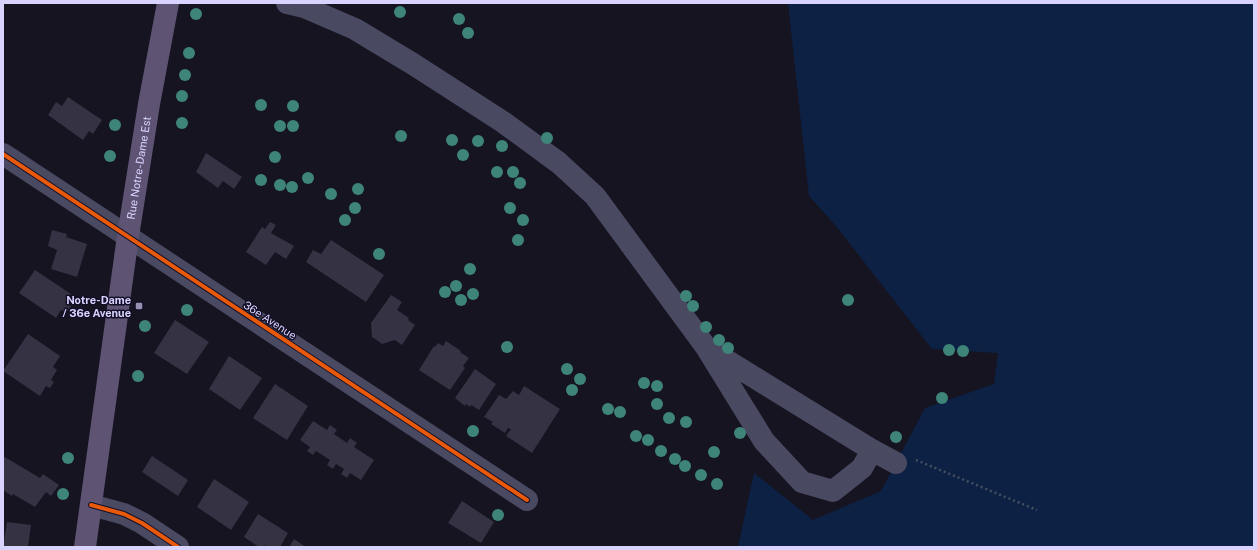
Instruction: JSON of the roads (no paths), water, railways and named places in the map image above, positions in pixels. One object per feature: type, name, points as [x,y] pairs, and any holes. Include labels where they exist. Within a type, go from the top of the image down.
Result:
[{"type":"main road","name":"Rue Notre-Dame Est","points":[[85,547],[128,236],[149,104],[168,3]]},
{"type":"street","points":[[287,3],[304,7],[362,33],[413,64],[504,122],[559,163],[596,196],[706,347],[764,441],[802,482],[833,491],[862,468],[872,450]]},
{"type":"street","name":"36e Avenue","points":[[3,154],[527,500]]},
{"type":"street","points":[[706,347],[872,450],[906,461]]},
{"type":"street","points":[[91,505],[124,514],[142,523],[178,547]]},
{"type":"water","points":[[788,3],[1254,3],[1254,547],[738,547],[754,473],[813,520],[881,491],[925,408],[994,384],[998,353],[932,349],[836,226],[809,196]]},
{"type":"place","name":"Notre-Dame / 36e Avenue","points":[[139,306]]}]
